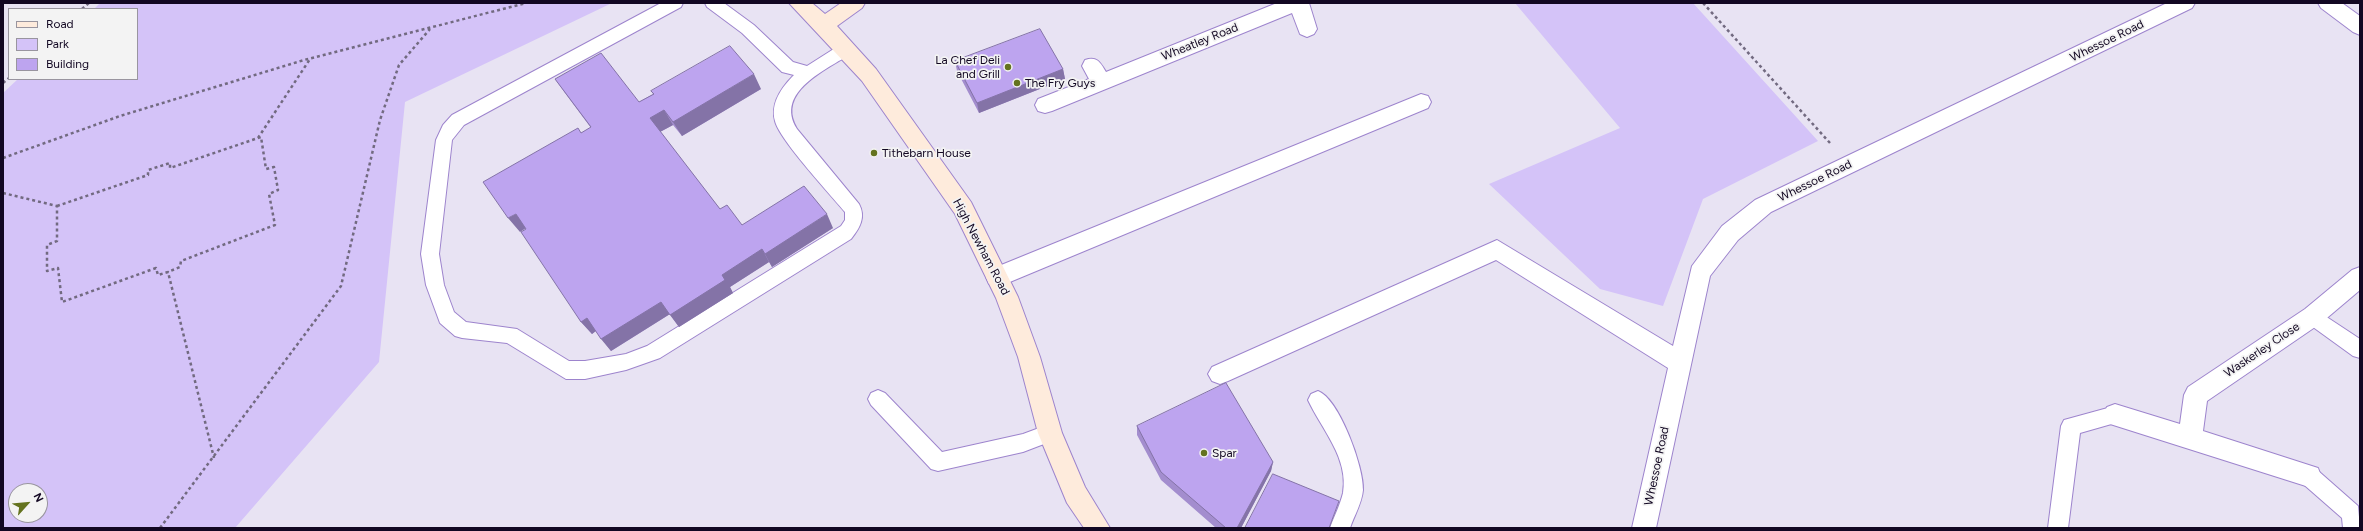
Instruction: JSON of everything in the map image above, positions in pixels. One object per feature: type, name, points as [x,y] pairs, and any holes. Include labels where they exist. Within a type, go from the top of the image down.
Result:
[{"type":"street","name":"High Newham Road","points":[[799,3],[824,25],[869,75],[963,208],[1007,297],[1029,357],[1050,433],[1076,495],[1098,528]]},
{"type":"street","points":[[824,25],[856,3]]},
{"type":"street","name":"Wheatley Road","points":[[1045,105],[1097,74],[1298,3],[1307,29]]},
{"type":"street","name":"Whessoe Road","points":[[1644,528],[1700,273],[1730,233],[1762,206],[2185,3]]},
{"type":"street","points":[[2334,4],[2360,27]]},
{"type":"street","points":[[998,277],[1421,102]]},
{"type":"street","points":[[1220,374],[1497,249],[1680,363]]},
{"type":"street","name":"Waskerley Close","points":[[2190,437],[2196,395],[2313,316],[2360,277]]},
{"type":"street","points":[[2115,415],[2190,437],[2309,476]]},
{"type":"lane","points":[[675,3],[458,120],[449,130],[444,140],[430,254],[435,285],[447,317],[462,330],[510,335],[566,370],[585,370],[626,362],[653,352],[682,336],[845,234],[853,224],[855,216],[853,210],[791,134],[783,121],[783,106],[787,92],[796,82],[846,49]]},
{"type":"lane","points":[[713,3],[748,29],[788,67],[810,73]]},
{"type":"lane","points":[[2313,316],[2360,350]]},
{"type":"lane","points":[[878,400],[938,462],[1023,443],[1050,433]]},
{"type":"lane","points":[[1318,400],[1338,430],[1350,464],[1353,490],[1340,528]]},
{"type":"lane","points":[[2058,528],[2071,426],[2115,415]]},
{"type":"lane","points":[[2309,476],[2351,513],[2353,528]]},
{"type":"path","points":[[3,158],[120,116],[310,59],[526,3]]},
{"type":"path","points":[[1703,3],[1849,164]]},
{"type":"path","points":[[160,528],[214,458],[341,286],[380,120],[387,99],[399,65],[430,28]]},
{"type":"path","points":[[257,138],[310,59]]},
{"type":"path","points":[[3,193],[56,206],[148,175],[148,170],[170,163],[170,168],[261,137],[266,169],[274,167],[278,190],[270,194],[275,225],[181,261],[180,267],[168,272],[158,275],[156,268],[62,302],[58,268],[48,271],[47,245],[57,241],[56,206]]},
{"type":"path","points":[[168,272],[214,458]]},
{"type":"green space","points":[[100,3],[612,3],[405,102],[379,362],[235,528],[3,528],[3,93],[17,80],[138,80],[138,8],[95,8]]},
{"type":"green space","points":[[1515,3],[1693,3],[1818,141],[1703,199],[1663,306],[1600,289],[1489,184],[1620,128]]},
{"type":"building","points":[[1040,29],[1063,69],[977,103],[955,61]]},
{"type":"building","points":[[730,46],[754,74],[673,122],[664,110],[650,118],[720,209],[727,205],[742,225],[804,186],[827,214],[765,254],[762,249],[722,275],[725,280],[670,315],[661,302],[601,339],[587,318],[581,322],[521,232],[526,229],[516,214],[508,218],[483,182],[578,128],[581,133],[591,127],[555,79],[601,53],[639,102],[654,94],[651,91]]},
{"type":"building","name":"Spar","points":[[1226,383],[1273,462],[1237,528],[1226,528],[1161,472],[1137,426]]},
{"type":"building","points":[[1273,474],[1339,501],[1329,528],[1245,528]]},
{"type":"place","name":"La Chef Deli and Grill","points":[[1008,67]]},
{"type":"place","name":"The Fry Guys","points":[[1017,83]]},
{"type":"place","name":"Tithebarn House","points":[[874,153]]},
{"type":"place","name":"Spar","points":[[1204,453]]}]
